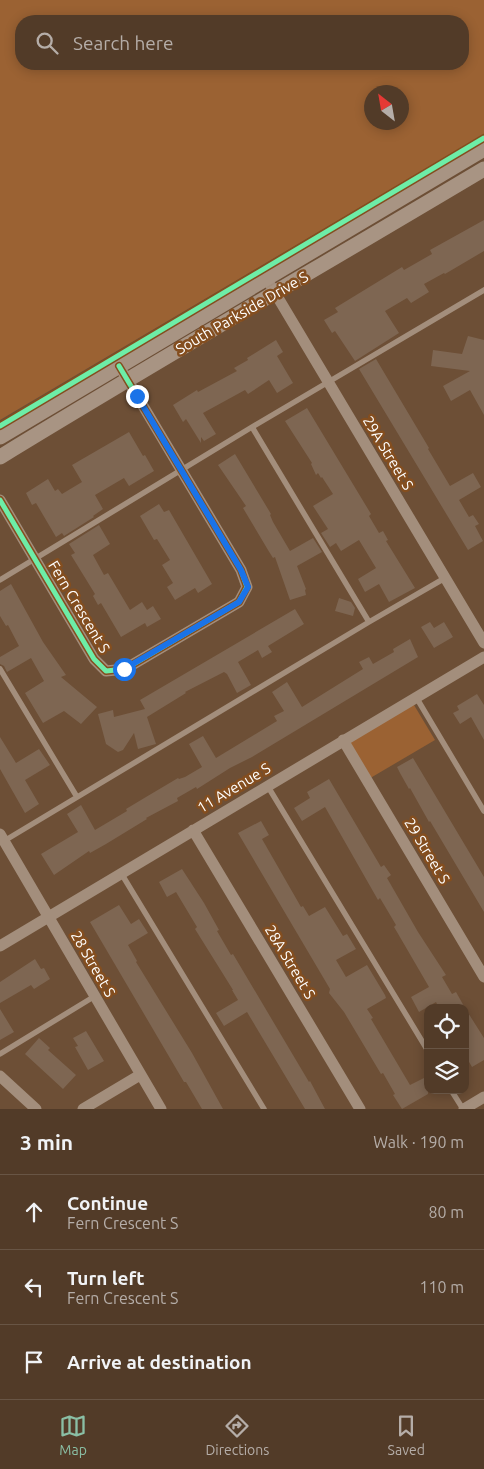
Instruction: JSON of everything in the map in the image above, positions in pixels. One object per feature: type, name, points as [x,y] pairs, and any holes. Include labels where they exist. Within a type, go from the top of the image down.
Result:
[{"type":"main road","name":"South Parkside Drive S","points":[[0,437],[484,149]]},
{"type":"main road","name":"South Parkside Drive S","points":[[0,457],[484,169]]},
{"type":"street","name":"29A Street S","points":[[266,279],[484,643]]},
{"type":"street","name":"Fern Crescent S","points":[[0,500],[94,659],[106,671],[124,669],[239,602],[248,587],[241,570],[119,366]]},
{"type":"street","name":"11 Avenue S","points":[[0,946],[484,657]]},
{"type":"street","name":"29 Street S","points":[[344,740],[484,977]]},
{"type":"street","name":"28A Street S","points":[[193,830],[360,1109]]},
{"type":"street","name":"28 Street S","points":[[2,837],[161,1109]]},
{"type":"street","points":[[83,1109],[140,1075]]},
{"type":"street","points":[[0,1076],[36,1109]]},
{"type":"street","points":[[463,1109],[484,1097]]},
{"type":"lane","points":[[0,580],[252,427],[484,290]]},
{"type":"lane","points":[[252,427],[369,622]]},
{"type":"lane","points":[[2,837],[77,797],[445,578]]},
{"type":"lane","points":[[0,669],[77,797]]},
{"type":"lane","points":[[416,697],[484,811]]},
{"type":"lane","points":[[268,785],[427,1049]]},
{"type":"lane","points":[[121,873],[264,1109]]},
{"type":"lane","points":[[0,1054],[95,996]]},
{"type":"lane","points":[[454,1094],[463,1109]]},
{"type":"shaded area","points":[[0,0],[484,0],[484,134],[0,420]]},
{"type":"shaded area","points":[[411,700],[435,740],[367,780],[343,740]]},
{"type":"building","points":[[484,220],[484,251],[424,284],[429,292],[411,303],[407,298],[385,311],[399,333],[355,361],[335,331],[332,333],[324,320],[338,312],[335,308],[402,267],[404,270],[432,254],[430,250]]},
{"type":"building","points":[[468,336],[484,340],[484,415],[470,390],[451,401],[443,386],[470,371],[431,366],[433,350],[462,354]]},
{"type":"building","points":[[276,340],[283,352],[277,356],[293,383],[277,393],[269,380],[248,394],[245,390],[203,413],[216,434],[204,441],[201,437],[201,443],[186,419],[183,422],[173,405],[197,390],[198,392],[237,371],[234,368]]},
{"type":"building","points":[[376,359],[450,486],[473,473],[481,487],[459,500],[469,517],[473,515],[479,524],[475,526],[483,541],[468,550],[359,369]]},
{"type":"building","points":[[307,408],[371,514],[369,516],[379,533],[383,531],[388,540],[386,541],[415,588],[389,602],[379,584],[365,592],[358,579],[376,568],[359,540],[341,551],[336,543],[330,547],[321,533],[328,529],[313,506],[333,494],[322,477],[318,473],[316,475],[312,463],[285,421]]},
{"type":"building","points":[[129,432],[154,471],[129,486],[124,478],[95,495],[103,509],[64,536],[62,533],[56,537],[36,503],[32,505],[26,493],[48,479],[55,491],[58,489],[62,494],[82,482],[72,465]]},
{"type":"building","points":[[235,454],[271,514],[273,522],[290,551],[313,538],[322,552],[297,566],[306,589],[306,595],[290,600],[275,557],[273,558],[268,550],[243,508],[246,506],[218,465]]},
{"type":"building","points":[[159,504],[164,512],[169,510],[212,584],[198,593],[195,588],[175,600],[167,587],[173,583],[162,565],[170,560],[157,539],[154,540],[140,516]]},
{"type":"building","points":[[99,525],[110,544],[93,555],[104,575],[108,573],[130,610],[142,602],[147,610],[153,606],[161,619],[147,627],[145,623],[121,637],[101,603],[98,605],[93,596],[95,594],[71,555],[75,553],[69,544]]},
{"type":"building","points":[[11,584],[43,642],[66,675],[61,677],[97,707],[81,724],[64,711],[43,723],[25,693],[44,681],[31,658],[7,672],[4,666],[0,664],[0,657],[19,646],[8,625],[6,626],[0,616],[0,591]]},
{"type":"building","points":[[339,598],[351,602],[355,608],[353,616],[335,611]]},
{"type":"building","points":[[295,609],[304,624],[268,646],[272,652],[262,658],[258,650],[238,662],[251,685],[237,693],[224,672],[185,692],[147,717],[156,744],[138,749],[134,733],[123,750],[118,752],[106,744],[98,714],[113,710],[114,717],[145,709],[140,700]]},
{"type":"building","points":[[430,622],[434,628],[444,622],[453,637],[434,648],[421,627]]},
{"type":"building","points":[[410,639],[418,657],[252,757],[230,768],[197,789],[196,787],[177,798],[178,801],[146,818],[90,853],[89,851],[54,875],[41,854],[78,832],[67,814],[81,805],[95,830],[178,778],[185,777],[202,767],[189,744],[203,736],[216,758],[277,721],[274,716],[284,711],[272,692],[287,682],[302,707],[363,669],[359,662],[369,657],[373,664],[394,652],[393,649]]},
{"type":"building","points":[[477,694],[484,705],[484,740],[471,717],[460,724],[453,713],[459,710],[457,706]]},
{"type":"building","points":[[0,737],[16,763],[39,749],[50,765],[25,780],[39,804],[25,813],[0,769]]},
{"type":"building","points":[[413,758],[484,877],[484,912],[397,767]]},
{"type":"building","points":[[329,779],[381,867],[384,865],[391,875],[387,878],[418,932],[446,975],[442,977],[452,994],[456,992],[463,1004],[437,1004],[436,1002],[424,1004],[424,1009],[419,1012],[411,997],[429,987],[394,927],[396,925],[380,898],[378,900],[325,807],[302,821],[294,808],[310,798],[307,792]]},
{"type":"building","points":[[261,821],[269,835],[262,839],[301,907],[303,906],[309,916],[325,907],[343,936],[347,934],[356,949],[336,960],[346,977],[367,965],[386,998],[367,1009],[373,1018],[371,1019],[410,1085],[424,1078],[424,1094],[428,1094],[402,1109],[383,1073],[381,1074],[344,1012],[329,993],[330,989],[238,833]]},
{"type":"building","points":[[182,869],[204,903],[231,955],[233,954],[325,1109],[305,1109],[247,1012],[224,1026],[216,1013],[238,1000],[195,929],[197,927],[176,892],[167,897],[159,882]]},
{"type":"building","points":[[119,905],[131,924],[139,919],[148,933],[128,945],[136,962],[192,1053],[223,1109],[202,1109],[186,1082],[184,1082],[90,922]]},
{"type":"building","points":[[35,959],[41,969],[44,968],[50,979],[34,989],[31,985],[0,1003],[0,982]]},
{"type":"building","points":[[0,1009],[14,1032],[0,1040]]},
{"type":"building","points":[[469,1014],[484,1038],[484,1060],[472,1067],[469,1062]]},
{"type":"building","points":[[86,1031],[104,1061],[88,1070],[75,1047],[78,1046],[73,1038]]},
{"type":"building","points":[[39,1038],[50,1048],[48,1050],[76,1075],[63,1089],[25,1054]]},
{"type":"cycle path","points":[[0,426],[484,138]]},
{"type":"cycle path","points":[[0,500],[94,659],[106,671],[125,669],[239,602],[247,587],[241,570],[119,366]]},
{"type":"route","points":[[124,669],[239,602],[248,587],[241,570],[137,396]]}]
